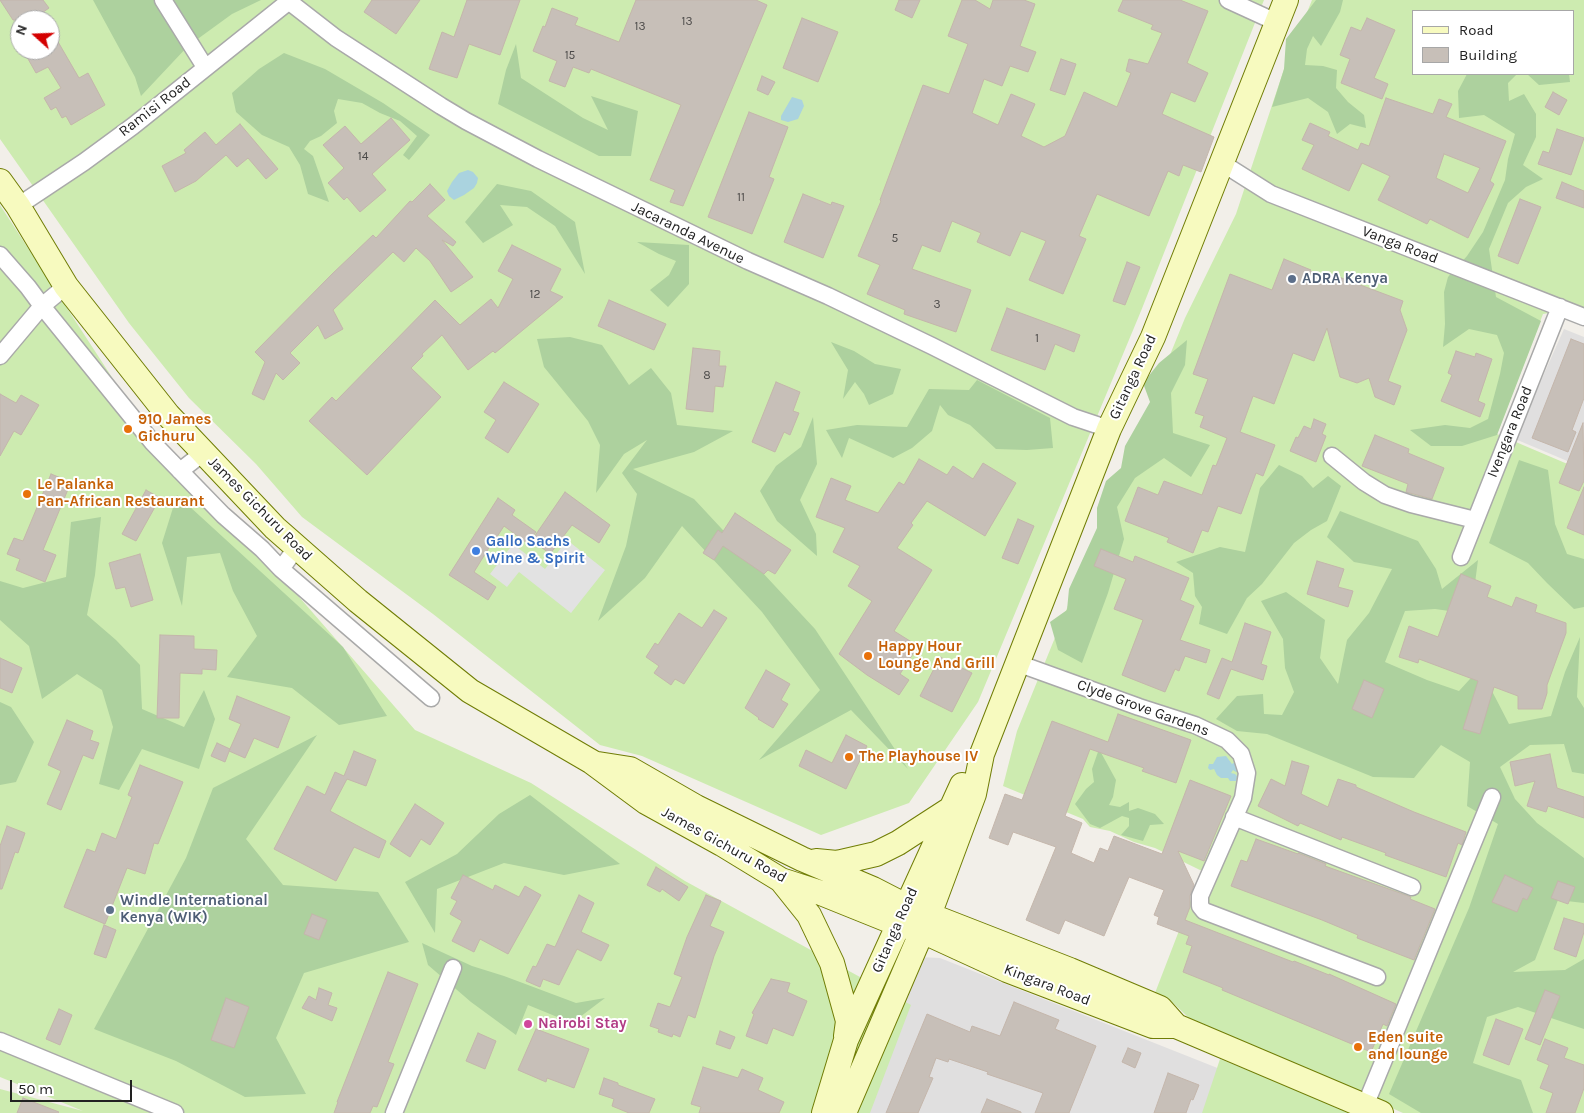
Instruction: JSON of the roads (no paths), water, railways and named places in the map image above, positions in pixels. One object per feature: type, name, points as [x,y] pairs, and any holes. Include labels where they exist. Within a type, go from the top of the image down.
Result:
[{"type":"main road","name":"Gitanga Road","points":[[844,1113],[925,923],[974,794],[982,754],[1109,429],[1153,337],[1286,0]]},
{"type":"main road","name":"James Gichuru Road","points":[[0,182],[18,206],[66,286],[168,415],[203,453],[275,528],[358,601],[470,691],[592,762],[646,802],[722,844],[781,880],[925,923]]},
{"type":"main road","name":"Gitanga Road","points":[[824,1113],[846,1040],[965,777],[982,754]]},
{"type":"main road","name":"James Gichuru Road","points":[[592,762],[630,769],[696,807],[802,859],[873,889],[902,915]]},
{"type":"main road","points":[[802,859],[837,863],[876,854],[898,843],[952,808]]},
{"type":"main road","points":[[781,880],[809,915],[832,963],[848,1021],[846,1040]]},
{"type":"main road","name":"Kingara Road","points":[[925,923],[1007,970],[1153,1026],[1176,1026],[1373,1110]]},
{"type":"street","points":[[163,0],[206,67]]},
{"type":"street","points":[[1228,0],[1276,22]]},
{"type":"street","name":"Ramisi Road","points":[[18,206],[84,162],[287,1]]},
{"type":"street","name":"Jacaranda Avenue","points":[[287,1],[336,38],[441,106],[538,159],[748,261],[828,296],[932,346],[1073,417],[1109,429]]},
{"type":"street","name":"Vanga Road","points":[[1222,163],[1271,194],[1584,317]]},
{"type":"street","points":[[1,260],[28,286],[42,306],[153,443],[180,471],[281,569],[431,698]]},
{"type":"street","points":[[0,356],[42,306],[66,286]]},
{"type":"street","name":"Ivengara Road","points":[[1461,558],[1560,307]]},
{"type":"street","points":[[180,471],[203,453]]},
{"type":"street","points":[[1332,456],[1385,495],[1411,504],[1476,520]]},
{"type":"street","points":[[281,569],[297,547]]},
{"type":"street","name":"Clyde Grove Gardens","points":[[1017,663],[1195,725],[1226,740],[1241,754],[1247,773],[1243,798],[1200,896],[1200,906],[1204,911],[1377,977]]},
{"type":"street","points":[[1373,1110],[1492,797]]},
{"type":"street","points":[[1234,817],[1412,887]]},
{"type":"street","points":[[394,1113],[453,968]]},
{"type":"street","points":[[0,1041],[143,1107],[175,1113]]},
{"type":"water","points":[[792,97],[802,100],[804,106],[798,119],[788,122],[781,120],[781,116]]},
{"type":"water","points":[[468,170],[473,172],[478,178],[477,183],[474,188],[454,200],[447,191],[459,173]]},
{"type":"water","points":[[1226,756],[1232,764],[1238,763],[1239,771],[1233,770],[1231,773],[1237,776],[1236,781],[1221,778],[1214,769],[1210,770],[1208,768],[1209,764],[1213,764],[1217,757]]},
{"type":"place","name":"ADRA Kenya","points":[[1292,279]]},
{"type":"place","name":"910 James Gichuru","points":[[128,429]]},
{"type":"place","name":"Le Palanka Pan-African Restaurant","points":[[27,494]]},
{"type":"place","name":"Gallo Sachs Wine & Spirit","points":[[476,551]]},
{"type":"place","name":"Happy Hour Lounge And Grill","points":[[868,656]]},
{"type":"place","name":"The Playhouse IV","points":[[849,757]]},
{"type":"place","name":"Windle International Kenya (WIK)","points":[[110,910]]},
{"type":"place","name":"Nairobi Stay","points":[[528,1024]]},
{"type":"place","name":"Eden suite and lounge","points":[[1358,1047]]}]
